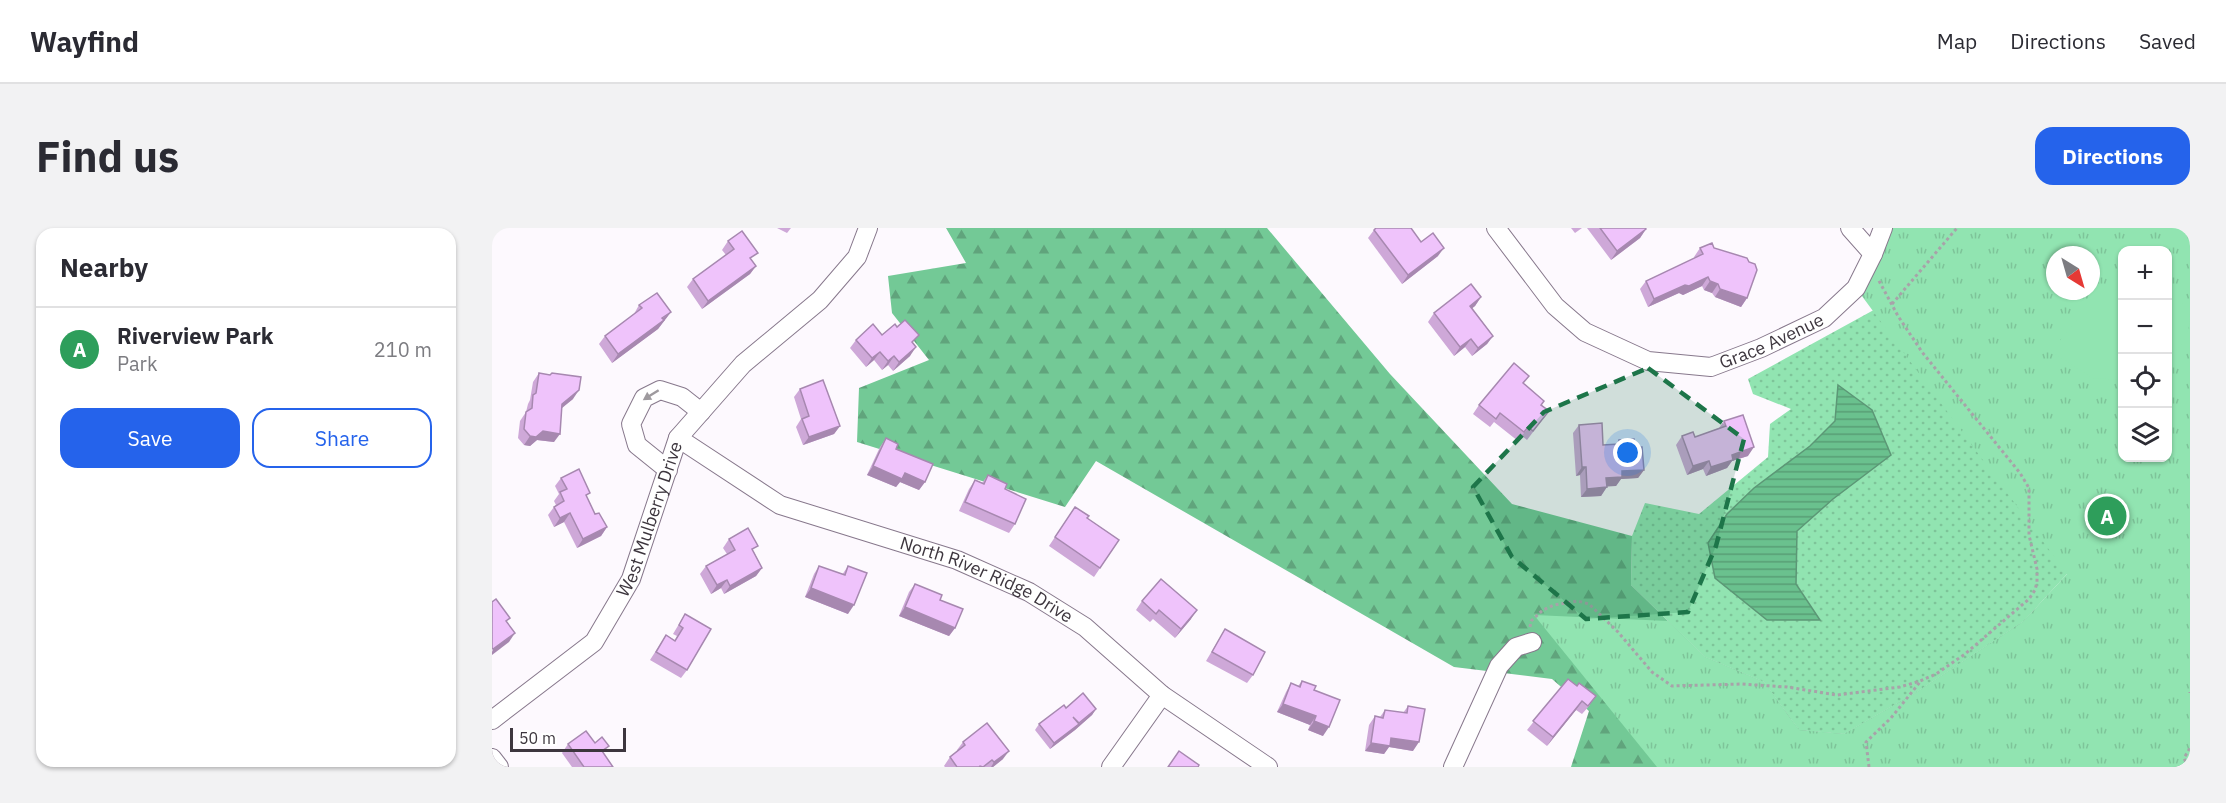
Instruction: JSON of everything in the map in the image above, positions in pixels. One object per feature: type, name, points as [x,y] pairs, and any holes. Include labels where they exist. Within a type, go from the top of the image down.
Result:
[{"type":"street","name":"West Mulberry Drive","points":[[492,720],[594,642],[631,579],[678,438],[743,364],[820,300],[857,257],[868,228]]},
{"type":"street","name":"Grace Avenue","points":[[1496,228],[1555,306],[1585,332],[1648,361],[1711,366],[1761,348],[1824,318],[1856,288],[1883,228]]},
{"type":"street","points":[[1850,228],[1870,261]]},
{"type":"street","points":[[668,470],[637,445],[631,424],[644,398],[660,390],[682,397],[701,412]]},
{"type":"street","name":"North River Ridge Drive","points":[[678,438],[780,505],[957,560],[1029,592],[1085,627],[1162,696],[1268,767]]},
{"type":"street","points":[[1453,767],[1499,666],[1516,647],[1532,642]]},
{"type":"street","points":[[1111,767],[1162,696]]},
{"type":"street","points":[[492,758],[499,767]]},
{"type":"path","points":[[1892,304],[1957,228]]},
{"type":"path","points":[[1532,642],[1531,621],[1543,610],[1554,605],[1578,601],[1589,604],[1596,610],[1652,672],[1672,686],[1752,685],[1787,687],[1837,695],[1900,687],[1936,674],[1965,654],[2029,599],[2035,590],[2037,568],[2029,535],[2029,488],[1922,352],[1892,304],[1870,261]]},
{"type":"path","points":[[1869,767],[1866,742],[1892,718],[1920,681]]},
{"type":"path","points":[[2188,767],[2184,758],[2190,748]]},
{"type":"highlighted area","points":[[1648,368],[1744,439],[1716,546],[1688,612],[1586,619],[1512,557],[1473,487],[1544,412]]},
{"type":"green space","points":[[946,228],[1267,228],[1390,374],[1512,504],[1632,536],[1631,585],[1705,657],[1764,682],[1799,730],[1844,734],[1917,692],[2024,621],[2068,574],[2190,767],[1571,767],[1589,711],[1552,679],[1454,667],[1096,461],[1065,507],[857,442],[859,388],[929,360],[892,313],[888,276],[966,263]]},
{"type":"green space","points":[[1883,228],[2190,228],[2190,767],[1657,767],[1534,615],[1668,621],[1705,657],[1764,682],[1799,730],[1844,734],[1917,692],[2024,621],[2067,574],[1856,288]]},
{"type":"green space","points":[[2085,228],[2155,228],[2170,246],[2118,246],[2118,462],[2172,462],[2172,248],[2190,270],[2190,497],[2067,574],[2024,621],[1917,692],[1844,734],[1799,730],[1764,682],[1705,657],[1631,585],[1632,536],[1645,503],[1699,514],[1768,457],[1770,424],[1791,409],[1753,394],[1748,379],[1881,306]]},
{"type":"green space","points":[[2118,271],[2118,380],[2092,378],[2051,351],[2094,300],[2100,300],[2100,292]]},
{"type":"green space","points":[[2172,296],[2190,310],[2186,337],[2172,354]]},
{"type":"shaded area","points":[[1838,385],[1872,410],[1891,455],[1833,499],[1797,531],[1796,584],[1820,620],[1767,620],[1715,578],[1708,543],[1727,514],[1754,488],[1810,446],[1835,421]]},
{"type":"building","points":[[1376,228],[1411,228],[1421,242],[1433,233],[1444,248],[1408,275],[1374,230]]},
{"type":"building","points":[[1600,228],[1645,228],[1646,229],[1617,251]]},
{"type":"building","points":[[742,231],[758,253],[750,258],[756,266],[708,301],[693,279],[734,249],[728,241]]},
{"type":"building","points":[[1712,243],[1714,248],[1747,258],[1749,262],[1755,264],[1757,270],[1747,298],[1720,289],[1718,284],[1710,281],[1708,277],[1654,299],[1646,281],[1703,254],[1700,248]]},
{"type":"building","points":[[1471,284],[1481,297],[1470,306],[1493,336],[1478,348],[1471,339],[1460,347],[1434,313]]},
{"type":"building","points":[[657,293],[671,312],[662,318],[664,320],[618,354],[605,336],[642,308],[639,305]]},
{"type":"building","points":[[905,320],[919,335],[912,342],[916,347],[899,362],[894,356],[888,361],[880,352],[872,358],[856,340],[873,324],[882,335],[895,324],[897,327]]},
{"type":"building","points":[[1514,363],[1529,376],[1523,383],[1544,401],[1541,405],[1549,411],[1533,431],[1528,427],[1524,432],[1500,413],[1496,419],[1479,405]]},
{"type":"building","points":[[539,373],[581,377],[579,390],[562,404],[560,434],[543,431],[536,437],[530,436],[524,429],[526,412],[532,408]]},
{"type":"building","points":[[823,380],[840,426],[809,437],[802,419],[809,416],[800,389]]},
{"type":"building","points":[[1743,415],[1754,447],[1732,455],[1733,460],[1711,467],[1709,461],[1693,466],[1682,436],[1693,432],[1695,437],[1726,426],[1724,421]]},
{"type":"building","points":[[1602,423],[1603,445],[1619,444],[1619,440],[1634,439],[1634,447],[1642,447],[1644,470],[1622,471],[1622,477],[1606,478],[1607,487],[1587,489],[1586,467],[1582,467],[1579,425]]},
{"type":"building","points":[[886,438],[898,444],[896,449],[933,464],[925,482],[905,473],[902,479],[873,466]]},
{"type":"building","points":[[579,469],[590,493],[586,495],[595,514],[599,513],[607,527],[583,539],[570,513],[560,518],[554,507],[564,501],[560,492],[567,489],[561,478]]},
{"type":"building","points":[[988,475],[1007,484],[1005,489],[1026,499],[1015,524],[965,502],[975,480],[984,484]]},
{"type":"building","points":[[1075,507],[1119,540],[1100,568],[1055,537]]},
{"type":"building","points":[[748,528],[758,546],[752,549],[762,568],[730,586],[727,580],[717,585],[706,566],[735,550],[729,539]]},
{"type":"building","points":[[819,566],[845,575],[848,566],[867,573],[854,605],[811,588]]},
{"type":"building","points":[[1161,579],[1197,610],[1181,629],[1159,610],[1156,614],[1142,601]]},
{"type":"building","points":[[915,584],[942,595],[940,600],[963,609],[955,628],[905,607]]},
{"type":"building","points":[[496,599],[510,618],[506,621],[515,633],[493,649],[492,602]]},
{"type":"building","points":[[685,614],[711,629],[687,670],[656,652],[666,635],[675,641],[683,628],[679,625]]},
{"type":"building","points":[[1225,629],[1265,652],[1253,675],[1212,652]]},
{"type":"building","points":[[1568,679],[1577,686],[1579,683],[1596,696],[1588,706],[1582,701],[1553,737],[1533,721]]},
{"type":"building","points":[[1302,681],[1316,686],[1314,690],[1340,700],[1329,727],[1314,721],[1316,716],[1283,704],[1291,683],[1300,687]]},
{"type":"building","points":[[1083,693],[1096,709],[1079,723],[1073,717],[1079,724],[1054,743],[1039,724],[1064,705],[1066,708]]},
{"type":"building","points":[[1408,706],[1425,709],[1419,742],[1391,738],[1390,746],[1371,743],[1375,716],[1383,718],[1385,710],[1407,713]]},
{"type":"building","points":[[987,723],[1009,751],[983,767],[957,767],[950,757],[965,745],[963,742]]},
{"type":"building","points":[[586,731],[595,743],[602,737],[609,746],[602,751],[613,767],[584,767],[568,744]]},
{"type":"building","points":[[1179,751],[1199,765],[1198,767],[1168,767]]},
{"type":"place","name":"Riverview Park","points":[[2107,516]]}]
